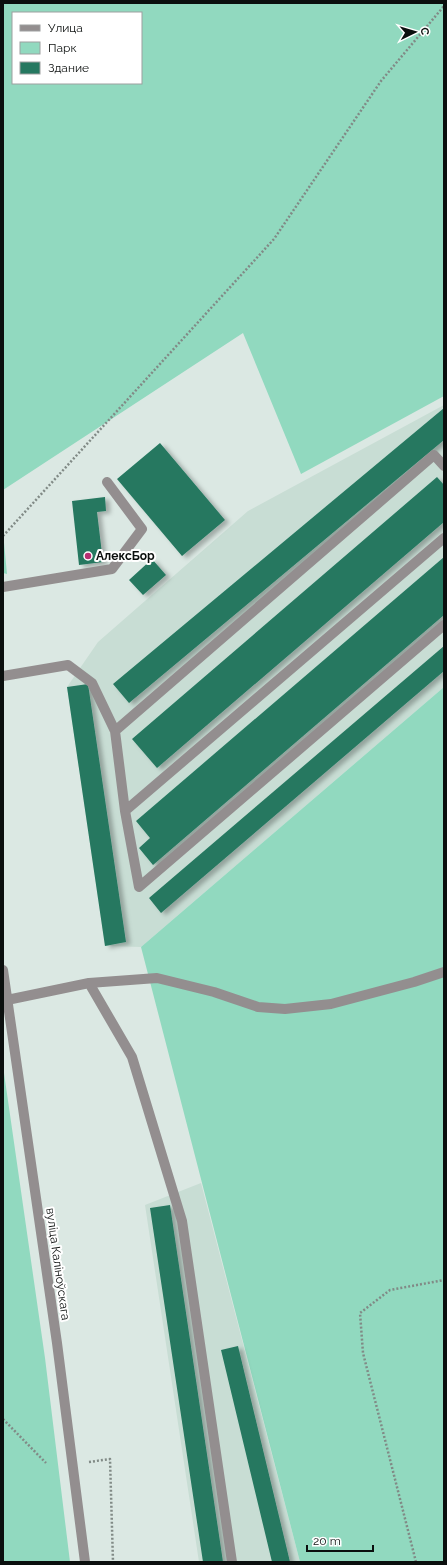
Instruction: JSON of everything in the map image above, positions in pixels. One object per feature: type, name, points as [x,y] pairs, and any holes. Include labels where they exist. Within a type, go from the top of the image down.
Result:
[{"type":"street","points":[[115,731],[434,455],[444,466]]},
{"type":"street","points":[[3,587],[112,569],[142,529],[107,482]]},
{"type":"street","points":[[125,811],[444,538]]},
{"type":"street","points":[[3,676],[68,665],[92,683],[115,731],[125,811],[139,887],[444,625]]},
{"type":"street","name":"вуліца Каліноўскага","points":[[3,970],[53,1319],[85,1562]]},
{"type":"street","points":[[7,1000],[89,983],[157,978],[214,992],[258,1007],[285,1009],[331,1004],[414,982],[444,972]]},
{"type":"street","points":[[89,983],[132,1057],[182,1220],[232,1562]]},
{"type":"path","points":[[3,536],[274,239],[381,80],[444,6]]},
{"type":"path","points":[[416,1562],[363,1353],[360,1313],[390,1290],[444,1280]]},
{"type":"path","points":[[3,1419],[46,1463]]},
{"type":"path","points":[[72,1464],[110,1459],[112,1562]]},
{"type":"shaded area","points":[[444,405],[444,687],[141,947],[105,946],[67,687],[98,642],[248,511]]},
{"type":"shaded area","points":[[201,1183],[300,1562],[199,1562],[145,1205]]},
{"type":"green space","points":[[3,3],[444,3],[444,396],[301,474],[243,333],[3,490]]},
{"type":"green space","points":[[3,532],[7,574],[3,573]]},
{"type":"green space","points":[[444,687],[444,1562],[300,1562],[141,947]]},
{"type":"green space","points":[[3,1066],[45,1358],[70,1562],[3,1562]]},
{"type":"building","points":[[444,408],[444,440],[129,703],[113,684]]},
{"type":"building","points":[[160,443],[225,520],[182,556],[117,479]]},
{"type":"building","points":[[437,477],[444,485],[444,522],[157,768],[132,739]]},
{"type":"building","points":[[105,497],[106,511],[97,512],[103,562],[79,565],[72,501]]},
{"type":"building","points":[[444,557],[444,615],[153,865],[139,848],[150,838],[136,821]]},
{"type":"building","points":[[152,559],[166,575],[143,595],[129,580]]},
{"type":"building","points":[[444,646],[444,671],[161,913],[149,898]]},
{"type":"building","points":[[88,684],[126,942],[105,946],[67,687]]},
{"type":"building","points":[[170,1205],[223,1562],[203,1562],[150,1208]]},
{"type":"building","points":[[238,1346],[290,1562],[272,1562],[221,1350]]},
{"type":"place","name":"АлексБор","points":[[88,556]]}]
